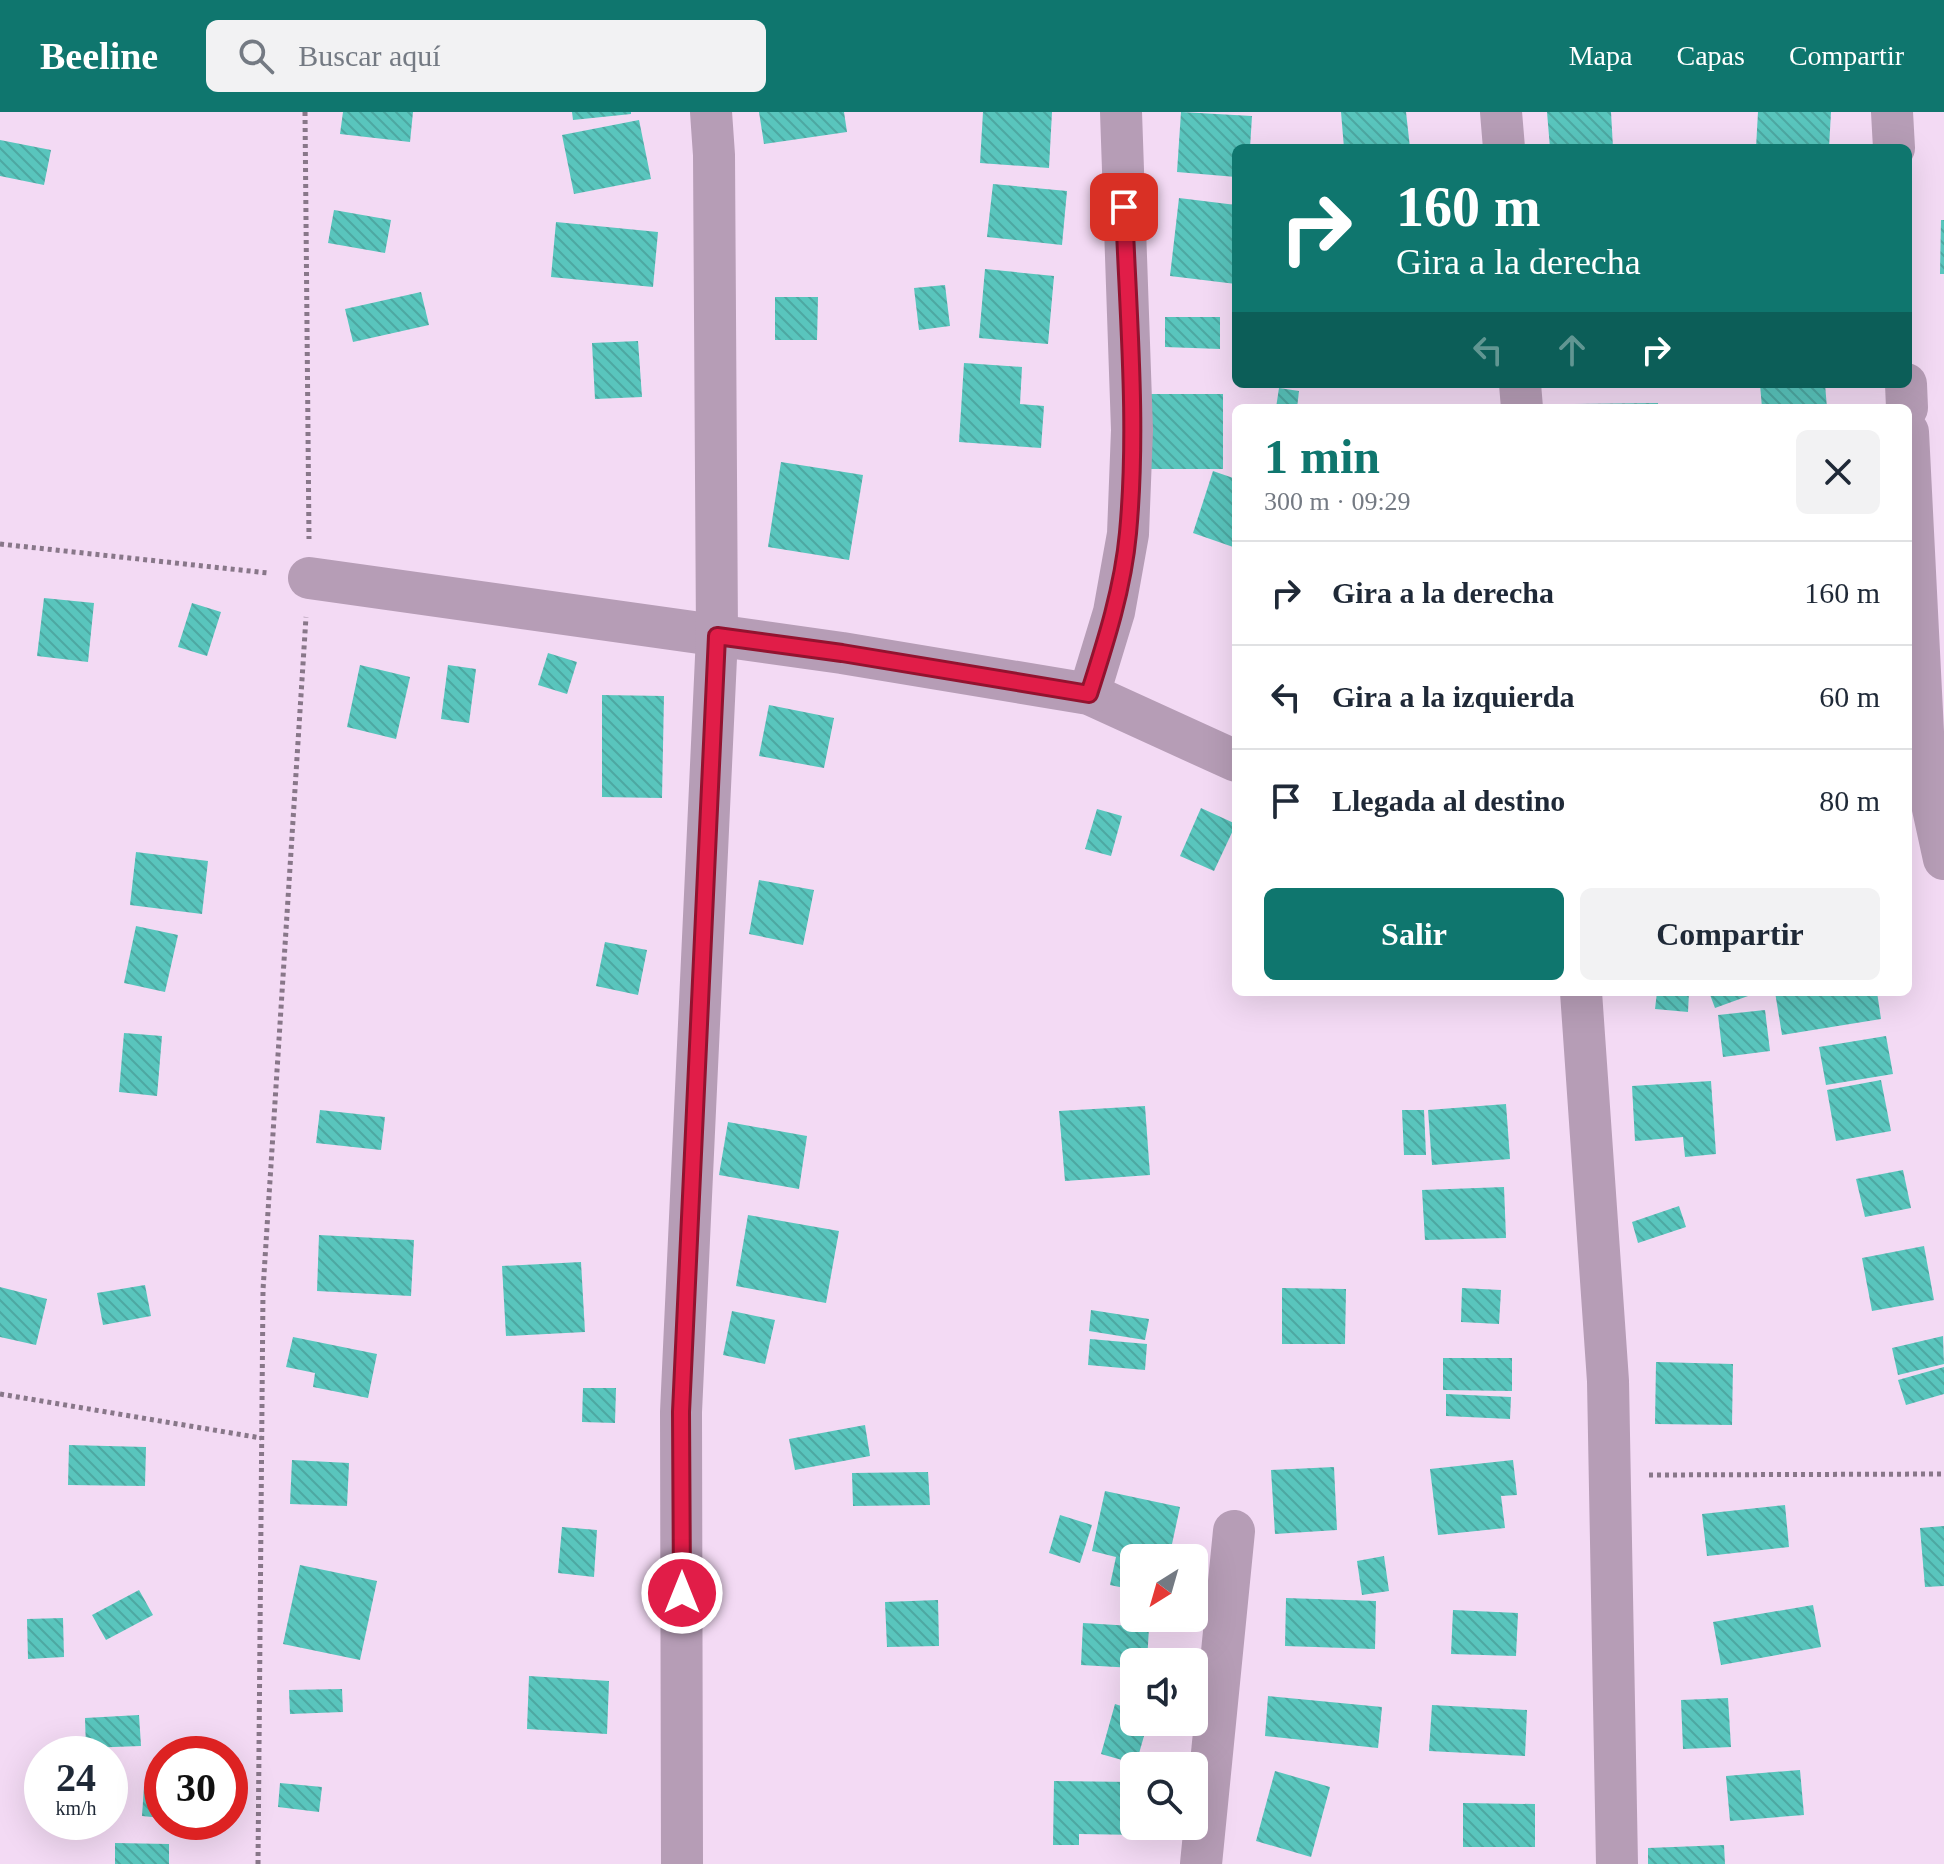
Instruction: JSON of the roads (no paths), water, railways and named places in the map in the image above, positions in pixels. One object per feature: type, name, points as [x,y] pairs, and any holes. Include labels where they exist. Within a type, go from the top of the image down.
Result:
[{"type":"street","points":[[682,1864],[681,1412],[717,636],[714,155],[711,112]]},
{"type":"street","points":[[1089,694],[1114,612],[1128,534],[1132,430],[1121,112]]},
{"type":"street","points":[[1501,112],[1504,144]]},
{"type":"street","points":[[1892,112],[1894,144]]},
{"type":"street","points":[[1912,508],[1926,772],[1944,859]]},
{"type":"street","points":[[309,578],[842,653],[1089,694],[1232,759]]},
{"type":"street","points":[[1581,996],[1608,1381],[1617,1864]]},
{"type":"street","points":[[1201,1864],[1234,1531]]}]
